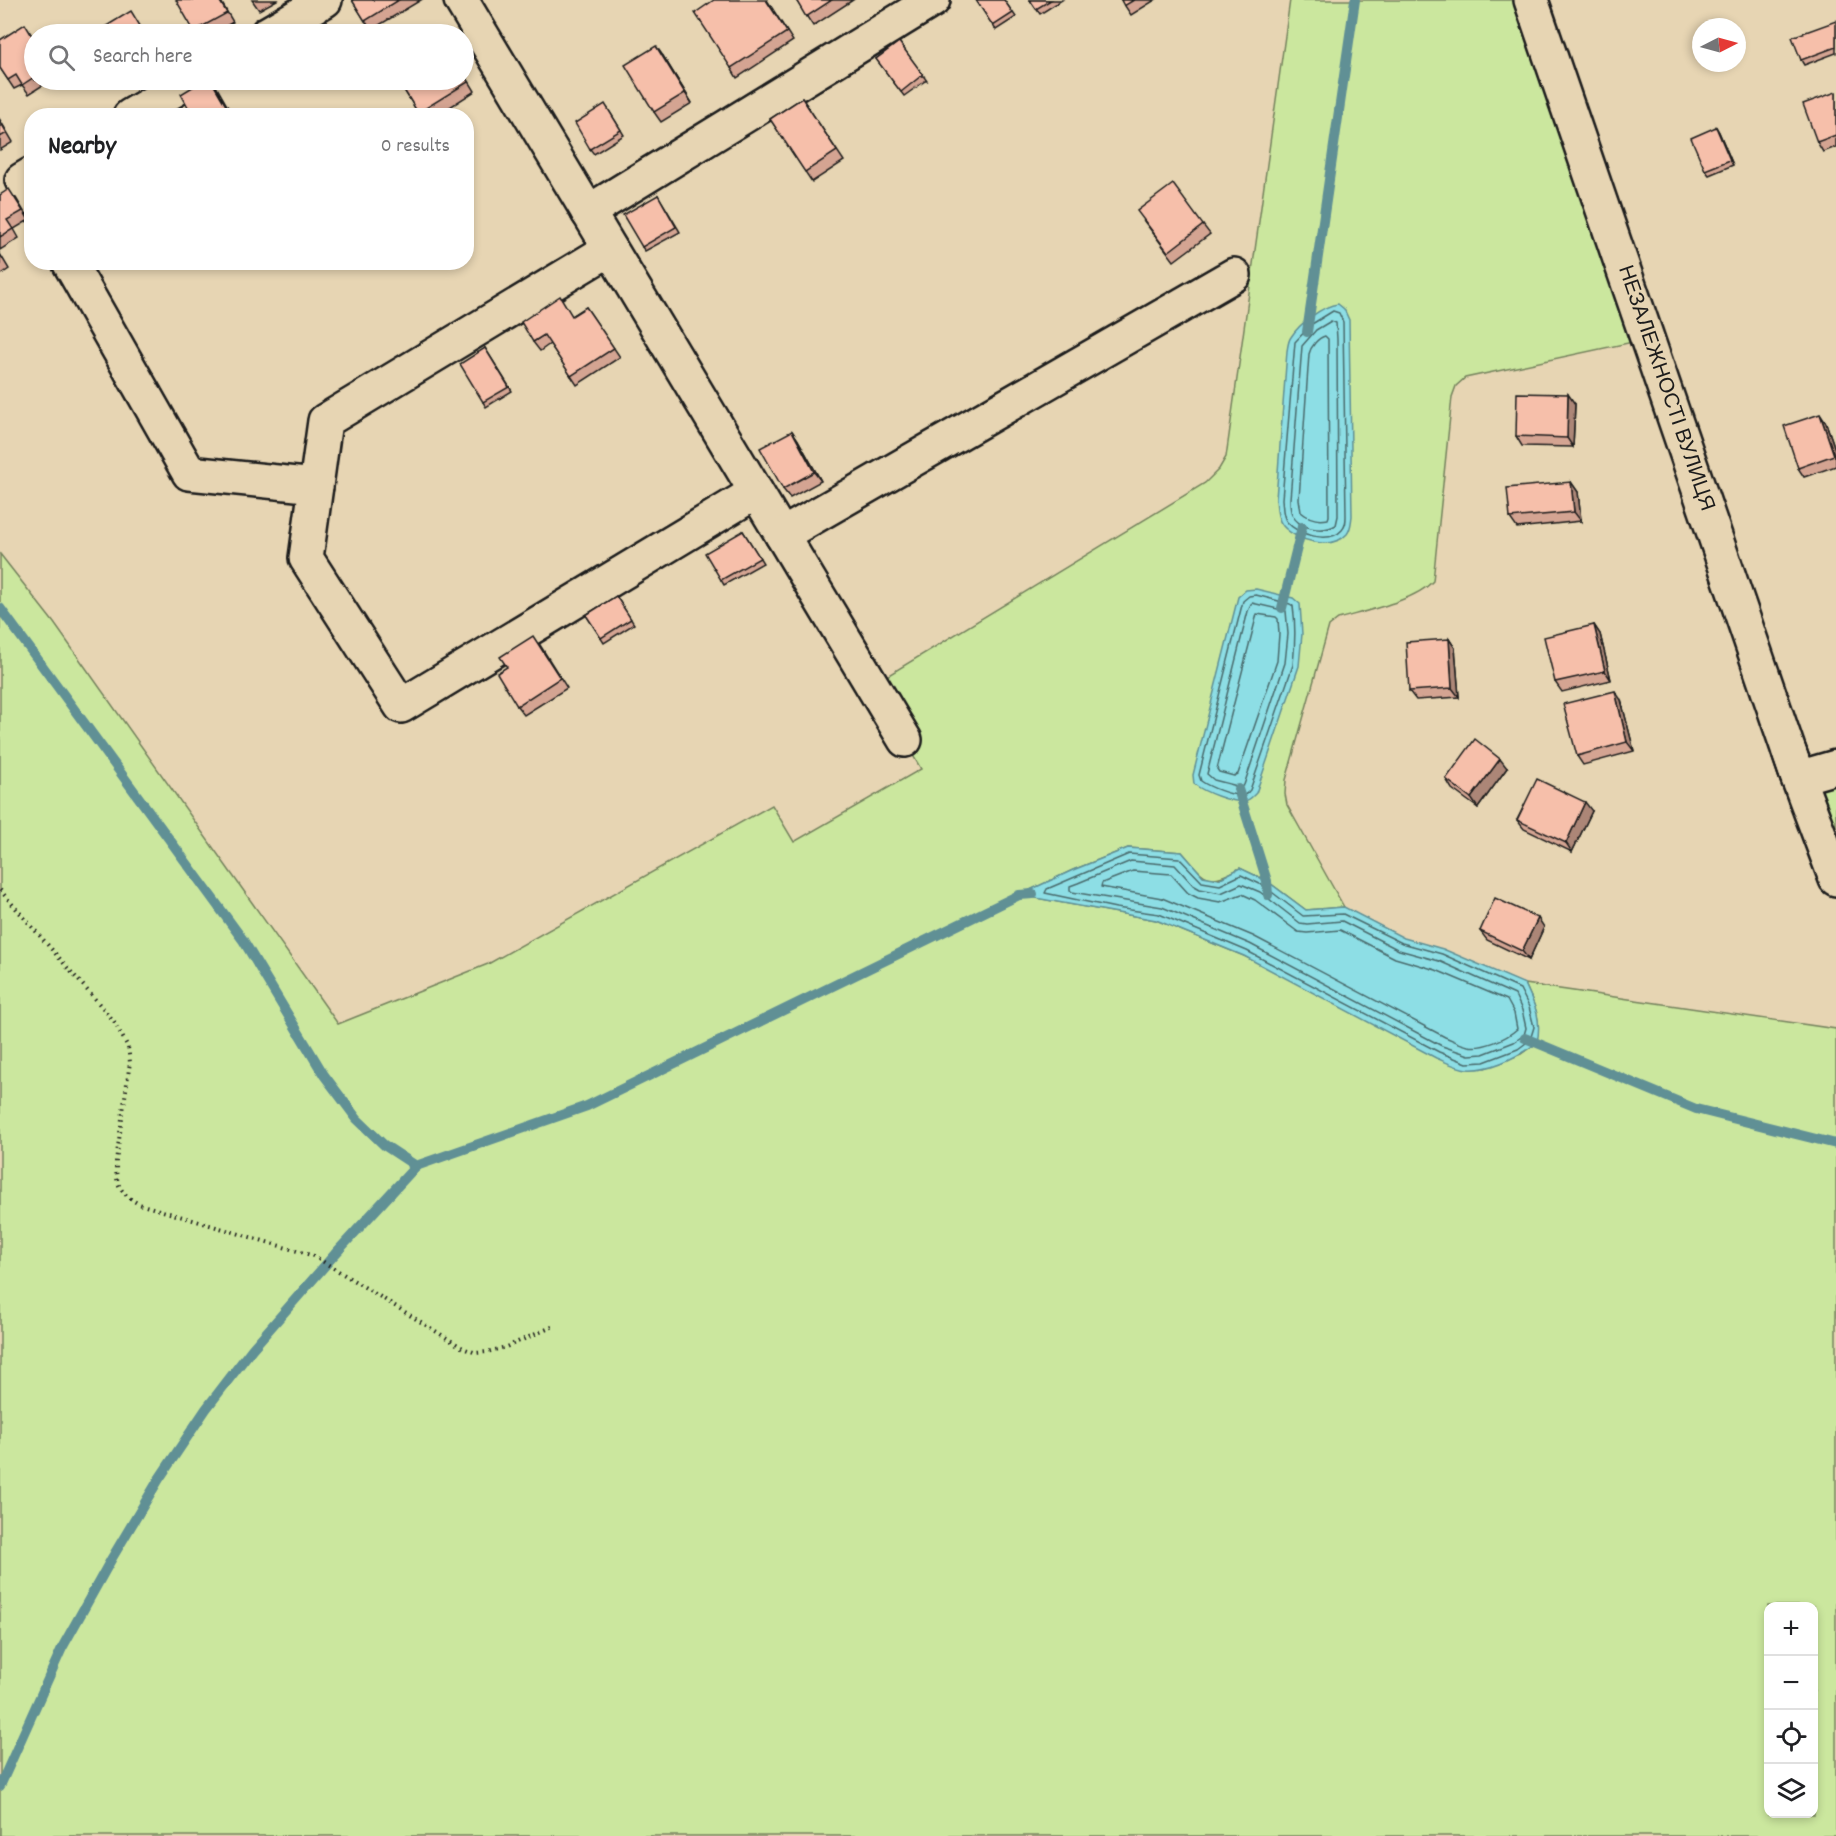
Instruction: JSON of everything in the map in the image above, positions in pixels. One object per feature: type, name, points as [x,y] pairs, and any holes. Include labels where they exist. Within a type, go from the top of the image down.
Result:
[{"type":"street","points":[[284,24],[325,0]]},
{"type":"street","points":[[461,0],[905,740]]},
{"type":"street","points":[[588,212],[933,0]]},
{"type":"street","name":"НЕЗАЛЕЖНОСТІ ВУЛИЦЯ","points":[[1531,0],[1798,778],[1836,879]]},
{"type":"street","points":[[144,108],[174,90]]},
{"type":"street","points":[[610,249],[325,421],[306,558],[401,706],[756,492]]},
{"type":"street","points":[[74,270],[189,472],[316,486]]},
{"type":"street","points":[[782,535],[1234,275]]},
{"type":"street","points":[[1798,778],[1836,767]]},
{"type":"path","points":[[0,890],[114,1021],[128,1047],[130,1062],[116,1161],[118,1187],[127,1197],[139,1204],[315,1256],[463,1348],[476,1353],[506,1347],[554,1326]]},
{"type":"green space","points":[[1290,0],[1531,0],[1647,339],[1465,378],[1456,386],[1452,397],[1433,581],[1402,600],[1338,619],[1329,626],[1286,780],[1287,805],[1344,907],[1306,910],[1267,881],[1240,868],[1220,877],[1207,877],[1196,869],[1182,852],[1128,848],[1020,895],[1156,920],[1244,956],[1485,1068],[1521,1054],[1536,1043],[1538,1019],[1525,984],[1836,1029],[1836,1836],[0,1836],[0,554],[54,623],[338,1024],[488,964],[772,805],[794,842],[921,769],[872,685],[1205,483],[1219,469],[1226,457]]},
{"type":"green space","points":[[1836,767],[1836,879],[1798,778]]},
{"type":"water","points":[[1338,304],[1344,309],[1349,320],[1352,516],[1347,534],[1340,539],[1324,543],[1305,540],[1283,526],[1278,517],[1276,499],[1289,342],[1305,321],[1325,308]]},
{"type":"water","points":[[1256,589],[1293,598],[1300,604],[1302,634],[1299,666],[1256,793],[1248,800],[1239,801],[1218,796],[1198,787],[1194,784],[1193,775],[1238,597],[1246,590]]},
{"type":"water","points":[[1128,848],[1182,852],[1203,876],[1219,879],[1240,868],[1267,881],[1306,910],[1344,907],[1404,938],[1443,949],[1525,984],[1538,1019],[1537,1043],[1513,1058],[1486,1068],[1459,1067],[1436,1058],[1244,956],[1156,920],[1019,895]]},
{"type":"building","points":[[176,0],[219,0],[227,13],[207,24],[190,24]]},
{"type":"building","points":[[352,0],[399,0],[365,21]]},
{"type":"building","points":[[714,0],[766,0],[787,32],[731,68],[695,13]]},
{"type":"building","points":[[796,0],[832,0],[806,17]]},
{"type":"building","points":[[976,0],[1004,0],[1013,13],[993,26]]},
{"type":"building","points":[[1030,0],[1051,0],[1036,9]]},
{"type":"building","points":[[1121,0],[1134,0],[1124,6]]},
{"type":"building","points":[[131,11],[139,24],[110,24]]},
{"type":"building","points":[[1836,21],[1836,47],[1801,60],[1792,37]]},
{"type":"building","points":[[24,25],[24,84],[22,85],[16,75],[8,80],[0,68],[0,40]]},
{"type":"building","points":[[899,42],[924,76],[901,92],[876,59]]},
{"type":"building","points":[[656,46],[685,93],[654,112],[625,65]]},
{"type":"building","points":[[188,90],[217,90],[227,108],[189,108],[181,94]]},
{"type":"building","points":[[404,90],[455,90],[426,108],[415,108]]},
{"type":"building","points":[[1836,92],[1836,135],[1817,142],[1803,104]]},
{"type":"building","points":[[802,98],[837,151],[805,172],[770,119]]},
{"type":"building","points":[[605,104],[621,130],[590,149],[575,123]]},
{"type":"building","points":[[0,121],[7,133],[0,137]]},
{"type":"building","points":[[1716,127],[1730,160],[1705,170],[1691,138]]},
{"type":"building","points":[[1173,184],[1203,225],[1168,252],[1137,211]]},
{"type":"building","points":[[9,189],[23,211],[7,220],[13,229],[0,237],[0,195]]},
{"type":"building","points":[[658,195],[676,227],[642,247],[623,215]]},
{"type":"building","points":[[560,296],[572,316],[586,307],[614,348],[571,376],[544,335],[533,342],[521,322]]},
{"type":"building","points":[[485,348],[509,387],[483,402],[460,364]]},
{"type":"building","points":[[1517,393],[1568,394],[1567,438],[1516,436]]},
{"type":"building","points":[[1820,414],[1834,455],[1798,468],[1784,426]]},
{"type":"building","points":[[792,431],[814,472],[783,489],[760,448]]},
{"type":"building","points":[[1571,482],[1574,512],[1510,518],[1507,488]]},
{"type":"building","points":[[743,531],[760,558],[721,580],[705,553]]},
{"type":"building","points":[[616,596],[631,619],[601,638],[586,615]]},
{"type":"building","points":[[1594,625],[1605,671],[1555,682],[1544,637]]},
{"type":"building","points":[[533,636],[560,678],[517,706],[497,673],[507,667],[500,657]]},
{"type":"building","points":[[1449,639],[1452,688],[1409,691],[1406,642]]},
{"type":"building","points":[[1615,691],[1627,742],[1577,756],[1563,704]]},
{"type":"building","points":[[1475,739],[1500,759],[1471,798],[1446,779]]},
{"type":"building","points":[[1537,779],[1585,802],[1566,843],[1517,820]]},
{"type":"building","points":[[1495,898],[1538,918],[1522,951],[1480,931]]},
{"type":"waterway","points":[[1307,332],[1355,0]]},
{"type":"waterway","points":[[1282,608],[1302,527]]},
{"type":"waterway","points":[[0,608],[243,940],[324,1075],[357,1119],[384,1145],[416,1166]]},
{"type":"waterway","points":[[1238,789],[1267,881],[1268,895]]},
{"type":"waterway","points":[[0,1786],[62,1648],[159,1479],[206,1409],[252,1349],[416,1166],[587,1106],[1019,895],[1033,894]]},
{"type":"waterway","points":[[1525,1038],[1696,1109],[1836,1144]]}]
